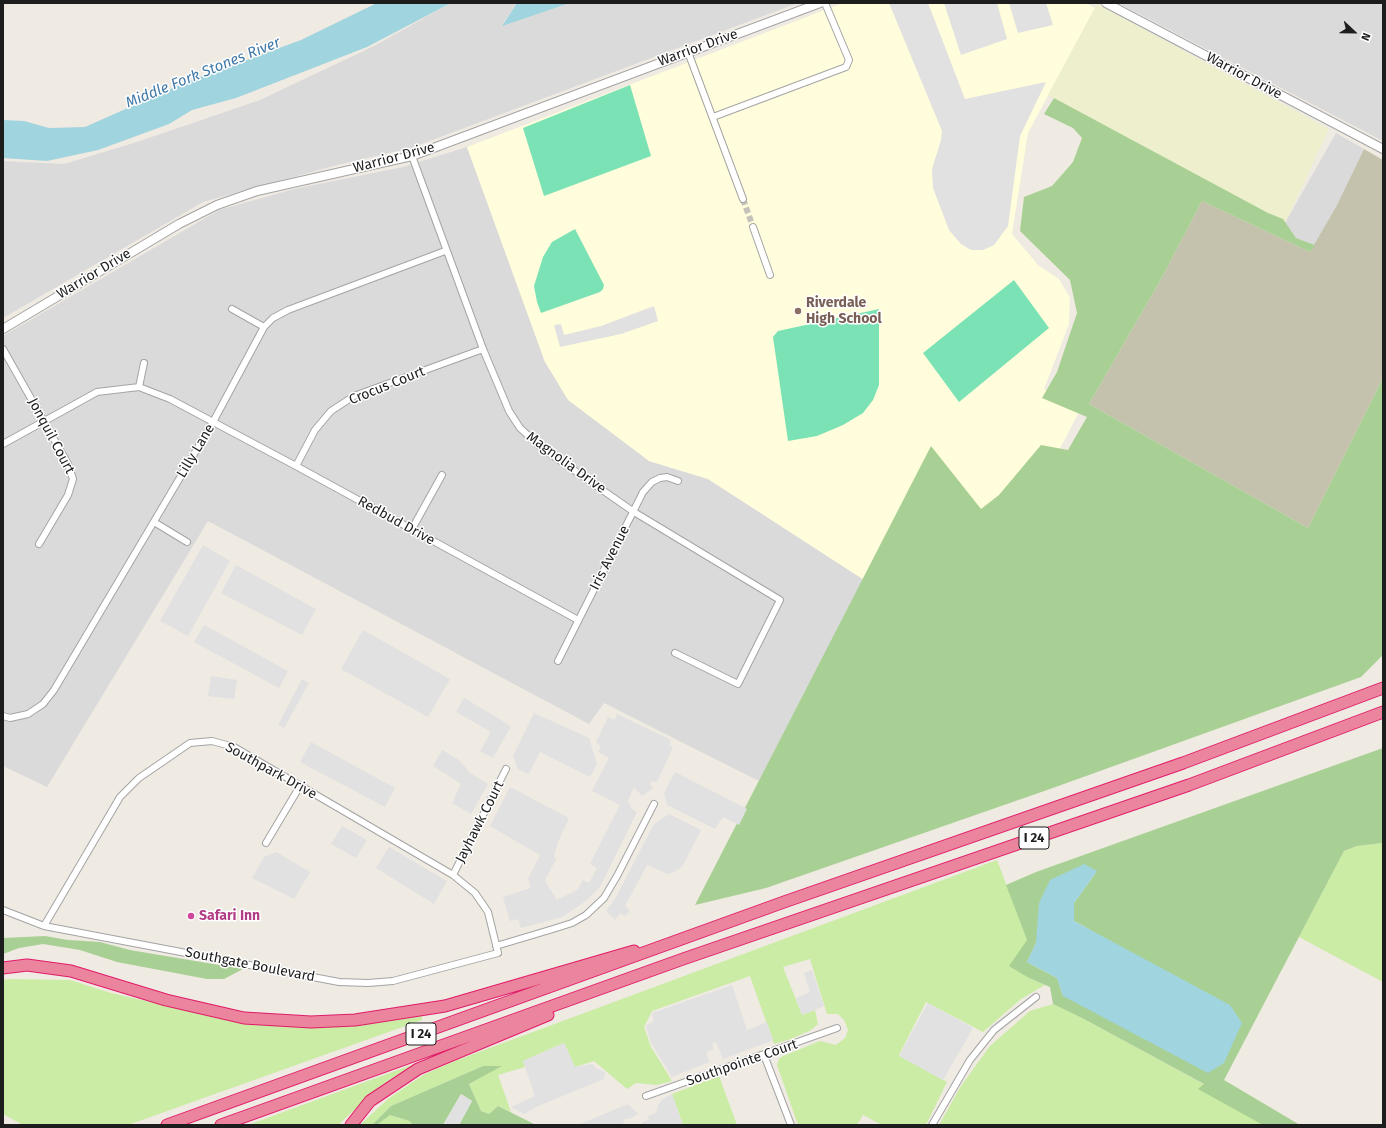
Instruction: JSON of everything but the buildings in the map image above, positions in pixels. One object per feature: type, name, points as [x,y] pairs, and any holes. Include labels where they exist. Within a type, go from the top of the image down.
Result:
[{"type":"highway","name":"I 24","points":[[168,1125],[674,942],[1176,765],[1383,688]]},
{"type":"highway","name":"I 24","points":[[221,1125],[683,959],[1188,785],[1383,712]]},
{"type":"highway","points":[[3,968],[27,965],[71,970],[166,1000],[244,1018],[311,1022],[355,1020],[445,1006],[618,954],[674,942]]},
{"type":"highway","points":[[351,1125],[370,1101],[418,1069],[683,959]]},
{"type":"street","name":"Warrior Drive","points":[[3,328],[179,224],[217,205],[257,191],[412,156],[820,3]]},
{"type":"street","points":[[714,117],[846,67],[849,60],[825,3]]},
{"type":"street","name":"Warrior Drive","points":[[1106,3],[1383,149]]},
{"type":"street","points":[[688,52],[714,117],[743,199]]},
{"type":"street","name":"Magnolia Drive","points":[[412,156],[445,251],[483,350],[509,411],[520,428],[542,448],[634,512],[780,600],[738,684],[675,653]]},
{"type":"street","points":[[753,227],[770,275]]},
{"type":"street","name":"Lilly Lane","points":[[3,716],[10,718],[28,714],[44,704],[54,690],[213,422],[264,327],[273,318],[288,310],[445,251]]},
{"type":"street","points":[[232,309],[264,327]]},
{"type":"street","name":"Jonquil Court","points":[[3,349],[68,464],[73,479],[68,495],[39,544]]},
{"type":"street","name":"Crocus Court","points":[[296,466],[315,430],[331,412],[354,396],[483,350]]},
{"type":"street","points":[[3,444],[97,392],[139,387],[144,363]]},
{"type":"street","name":"Redbud Drive","points":[[139,387],[170,400],[296,466],[578,620]]},
{"type":"street","points":[[412,529],[442,475]]},
{"type":"street","name":"Iris Avenue","points":[[558,661],[643,492],[652,482],[660,478],[667,477],[678,481]]},
{"type":"street","points":[[154,522],[187,542]]},
{"type":"street","name":"Southpark Drive","points":[[44,926],[120,797],[139,778],[190,743],[212,741],[234,747],[453,875],[475,893],[488,912],[498,953]]},
{"type":"street","name":"Jayhawk Court","points":[[453,875],[506,769]]},
{"type":"street","points":[[266,843],[300,786]]},
{"type":"street","points":[[496,946],[572,923],[586,914],[604,898],[654,804]]},
{"type":"street","name":"Southgate Boulevard","points":[[3,910],[44,926],[339,982],[368,983],[393,981],[498,953]]},
{"type":"street","points":[[932,1125],[970,1060],[994,1030],[1036,997]]},
{"type":"street","name":"Southpointe Court","points":[[646,1096],[764,1056],[838,1028]]},
{"type":"street","points":[[764,1056],[791,1125]]},
{"type":"shaded area","points":[[451,3],[517,3],[502,25],[570,3],[798,3],[411,148],[337,165],[203,202],[3,318],[3,161],[64,164],[137,142],[260,100],[374,46]]},
{"type":"shaded area","name":"Riverdale High School","points":[[843,3],[1086,3],[1095,8],[1028,133],[1012,234],[1039,266],[1059,279],[1070,298],[1069,324],[1044,389],[1081,408],[960,642],[708,479],[649,461],[568,400],[545,362],[467,147]]},
{"type":"shaded area","points":[[889,3],[928,3],[965,99],[1046,82],[1020,136],[1008,226],[994,245],[983,250],[971,250],[961,244],[949,230],[933,188],[932,169],[941,140],[942,131]]},
{"type":"shaded area","points":[[944,3],[997,3],[1007,39],[961,55]]},
{"type":"shaded area","points":[[1009,3],[1046,3],[1053,25],[1018,33]]},
{"type":"shaded area","points":[[1118,3],[1383,3],[1383,141]]},
{"type":"shaded area","points":[[1336,133],[1364,149],[1337,205],[1315,245],[1296,238],[1285,223]]},
{"type":"shaded area","points":[[467,147],[545,362],[649,461],[708,479],[863,579],[759,781],[604,703],[589,724],[208,521],[47,787],[3,766],[3,336],[219,210],[294,189],[403,167]]},
{"type":"shaded area","points":[[1364,149],[1383,160],[1383,378],[1308,528],[1089,404],[1160,281],[1202,201],[1310,252],[1337,205]]},
{"type":"shaded area","points":[[654,306],[658,321],[621,334],[560,347],[554,325],[561,324],[564,335],[601,326]]},
{"type":"shaded area","points":[[203,545],[230,561],[188,636],[160,621]]},
{"type":"shaded area","points":[[236,565],[316,609],[302,635],[221,593]]},
{"type":"shaded area","points":[[204,625],[288,671],[279,688],[194,642]]},
{"type":"shaded area","points":[[363,630],[450,679],[428,717],[341,669]]},
{"type":"shaded area","points":[[211,676],[237,680],[234,699],[208,696]]},
{"type":"shaded area","points":[[302,679],[309,683],[284,728],[278,725]]},
{"type":"shaded area","points":[[464,698],[511,726],[493,758],[480,751],[491,732],[456,712]]},
{"type":"shaded area","points":[[534,713],[589,738],[597,764],[590,777],[540,752],[529,774],[518,769],[513,756]]},
{"type":"shaded area","points":[[617,714],[671,740],[669,745],[673,747],[657,782],[651,781],[650,784],[653,788],[642,796],[634,787],[628,801],[632,809],[637,812],[600,887],[586,901],[562,917],[521,928],[518,919],[510,921],[503,897],[531,888],[528,879],[540,855],[490,826],[510,787],[569,818],[558,842],[554,856],[556,859],[545,881],[557,900],[577,890],[583,880],[589,883],[597,868],[590,864],[620,805],[592,791],[609,758],[598,752],[601,746],[596,742],[608,717],[614,720]]},
{"type":"shaded area","points":[[311,742],[395,788],[385,807],[300,762]]},
{"type":"shaded area","points":[[442,750],[459,760],[470,773],[488,784],[471,814],[452,803],[461,784],[433,766]]},
{"type":"shaded area","points":[[675,772],[747,809],[739,825],[723,817],[715,829],[667,805],[664,793]]},
{"type":"shaded area","points":[[669,814],[701,830],[682,867],[668,874],[647,865],[625,906],[630,911],[625,916],[620,913],[615,920],[606,911],[616,897],[654,824]]},
{"type":"shaded area","points":[[342,826],[367,840],[356,858],[331,844]]},
{"type":"shaded area","points":[[389,847],[447,881],[434,904],[376,868]]},
{"type":"shaded area","points":[[276,852],[310,872],[294,899],[252,878],[264,857]]},
{"type":"shaded area","points":[[812,970],[824,1006],[802,1015],[796,998],[810,992],[804,973]]},
{"type":"shaded area","points":[[732,985],[747,1030],[743,1032],[767,1022],[773,1040],[723,1059],[716,1042],[712,1044],[714,1049],[706,1052],[709,1062],[672,1077],[651,1043],[646,1026],[654,1021],[652,1013]]},
{"type":"shaded area","points":[[928,1003],[973,1028],[943,1080],[899,1056]]},
{"type":"shaded area","points":[[564,1043],[575,1067],[593,1064],[595,1068],[605,1072],[604,1079],[536,1107],[524,1114],[511,1107],[535,1096],[523,1061]]},
{"type":"shaded area","points":[[461,1094],[472,1101],[459,1125],[443,1125]]},
{"type":"shaded area","points":[[672,1094],[683,1125],[642,1125],[642,1122],[649,1120],[648,1116],[656,1113],[658,1105],[663,1099]]},
{"type":"shaded area","points":[[628,1104],[638,1114],[632,1118],[625,1119],[622,1125],[578,1125]]},
{"type":"green space","points":[[1097,4],[1329,129],[1285,223],[1048,95]]},
{"type":"green space","points":[[630,85],[651,156],[544,196],[523,128]]},
{"type":"green space","points":[[1054,98],[1268,213],[1283,219],[1296,238],[1315,245],[1310,252],[1202,201],[1160,281],[1089,404],[1308,528],[1383,378],[1383,655],[1361,677],[1050,789],[766,888],[695,905],[931,446],[981,509],[999,495],[1041,445],[1068,450],[1087,417],[1042,398],[1057,372],[1077,313],[1070,280],[1020,231],[1024,197],[1052,186],[1073,162],[1082,138],[1073,128],[1044,114]]},
{"type":"green space","points":[[575,229],[604,285],[603,289],[600,292],[541,313],[534,286],[543,257],[552,242]]},
{"type":"green space","points":[[1014,280],[1049,328],[959,402],[923,353]]},
{"type":"green space","points":[[879,309],[879,385],[873,400],[863,413],[843,425],[817,436],[788,441],[773,337],[778,331]]},
{"type":"green space","points":[[1383,748],[1383,843],[1357,846],[1344,851],[1224,1080],[1300,1125],[1263,1125],[1198,1089],[1204,1084],[1084,1019],[1053,1004],[1050,987],[1029,978],[1009,966],[1027,940],[1006,885],[1036,872]],"holes":[[[1097,871],[1074,903],[1074,921],[1089,929],[1063,996],[1057,978],[1027,962],[1036,943]]]},
{"type":"green space","points":[[1383,843],[1383,982],[1299,937],[1344,851],[1357,846]]},
{"type":"green space","points":[[997,860],[1027,940],[1029,978],[1045,985],[1021,999],[983,1032],[926,1002],[899,1055],[947,1082],[926,1125],[882,1125],[863,1115],[857,1125],[798,1125],[777,1065],[779,1059],[820,1041],[836,1045],[845,1038],[848,1030],[844,1020],[838,1014],[827,1014],[810,959],[783,967],[802,1015],[815,1010],[818,1024],[811,1030],[791,1039],[774,1044],[750,976],[652,1011],[644,1027],[651,1047],[672,1081],[657,1085],[636,1083],[627,1089],[594,1061],[575,1067],[564,1043],[523,1061],[525,1067],[498,1075],[511,1112],[498,1106],[489,1114],[481,1111],[469,1084],[501,1066],[483,1066],[391,1106],[372,1125],[360,1125],[388,1099],[423,1075],[452,1062]]},
{"type":"green space","points":[[45,936],[68,940],[100,942],[130,950],[243,969],[224,979],[207,979],[117,962],[80,950],[43,944],[19,948],[3,954],[3,938]]},
{"type":"green space","points":[[3,980],[70,980],[111,993],[194,1012],[255,1023],[325,1025],[369,1023],[422,1016],[422,1020],[128,1125],[23,1125],[3,1114]]},
{"type":"green space","points":[[1053,1004],[1084,1019],[1218,1092],[1272,1125],[939,1125],[961,1086],[990,1046],[1030,1011]]},
{"type":"green space","points":[[414,1064],[379,1087],[338,1125],[248,1125]]},
{"type":"green space","points":[[483,1066],[502,1066],[469,1084],[481,1111],[489,1114],[498,1106],[536,1125],[459,1125],[472,1101],[461,1094],[443,1125],[413,1125],[409,1121],[390,1115],[378,1124],[372,1125],[391,1106]]},
{"type":"green space","points":[[719,1076],[737,1125],[683,1125],[672,1094]]},
{"type":"green space","points":[[390,1115],[409,1121],[413,1125],[376,1125]]},
{"type":"water","points":[[377,3],[451,3],[367,47],[236,98],[192,110],[169,124],[98,150],[47,161],[3,158],[3,120],[24,121],[49,128],[85,127],[184,83],[301,40]]},
{"type":"water","points":[[517,3],[570,3],[502,26]]},
{"type":"water","points":[[1084,864],[1097,871],[1074,903],[1074,921],[1230,1005],[1242,1023],[1224,1063],[1208,1073],[1063,996],[1057,978],[1027,962],[1036,943],[1039,903],[1050,880]]},
{"type":"tunnel","points":[[743,199],[753,227]]},
{"type":"place","name":"Riverdale High School","points":[[798,311]]},
{"type":"place","name":"Safari Inn","points":[[191,916]]},
{"type":"water label","name":"Middle Fork Stones River","points":[[203,73]]}]
